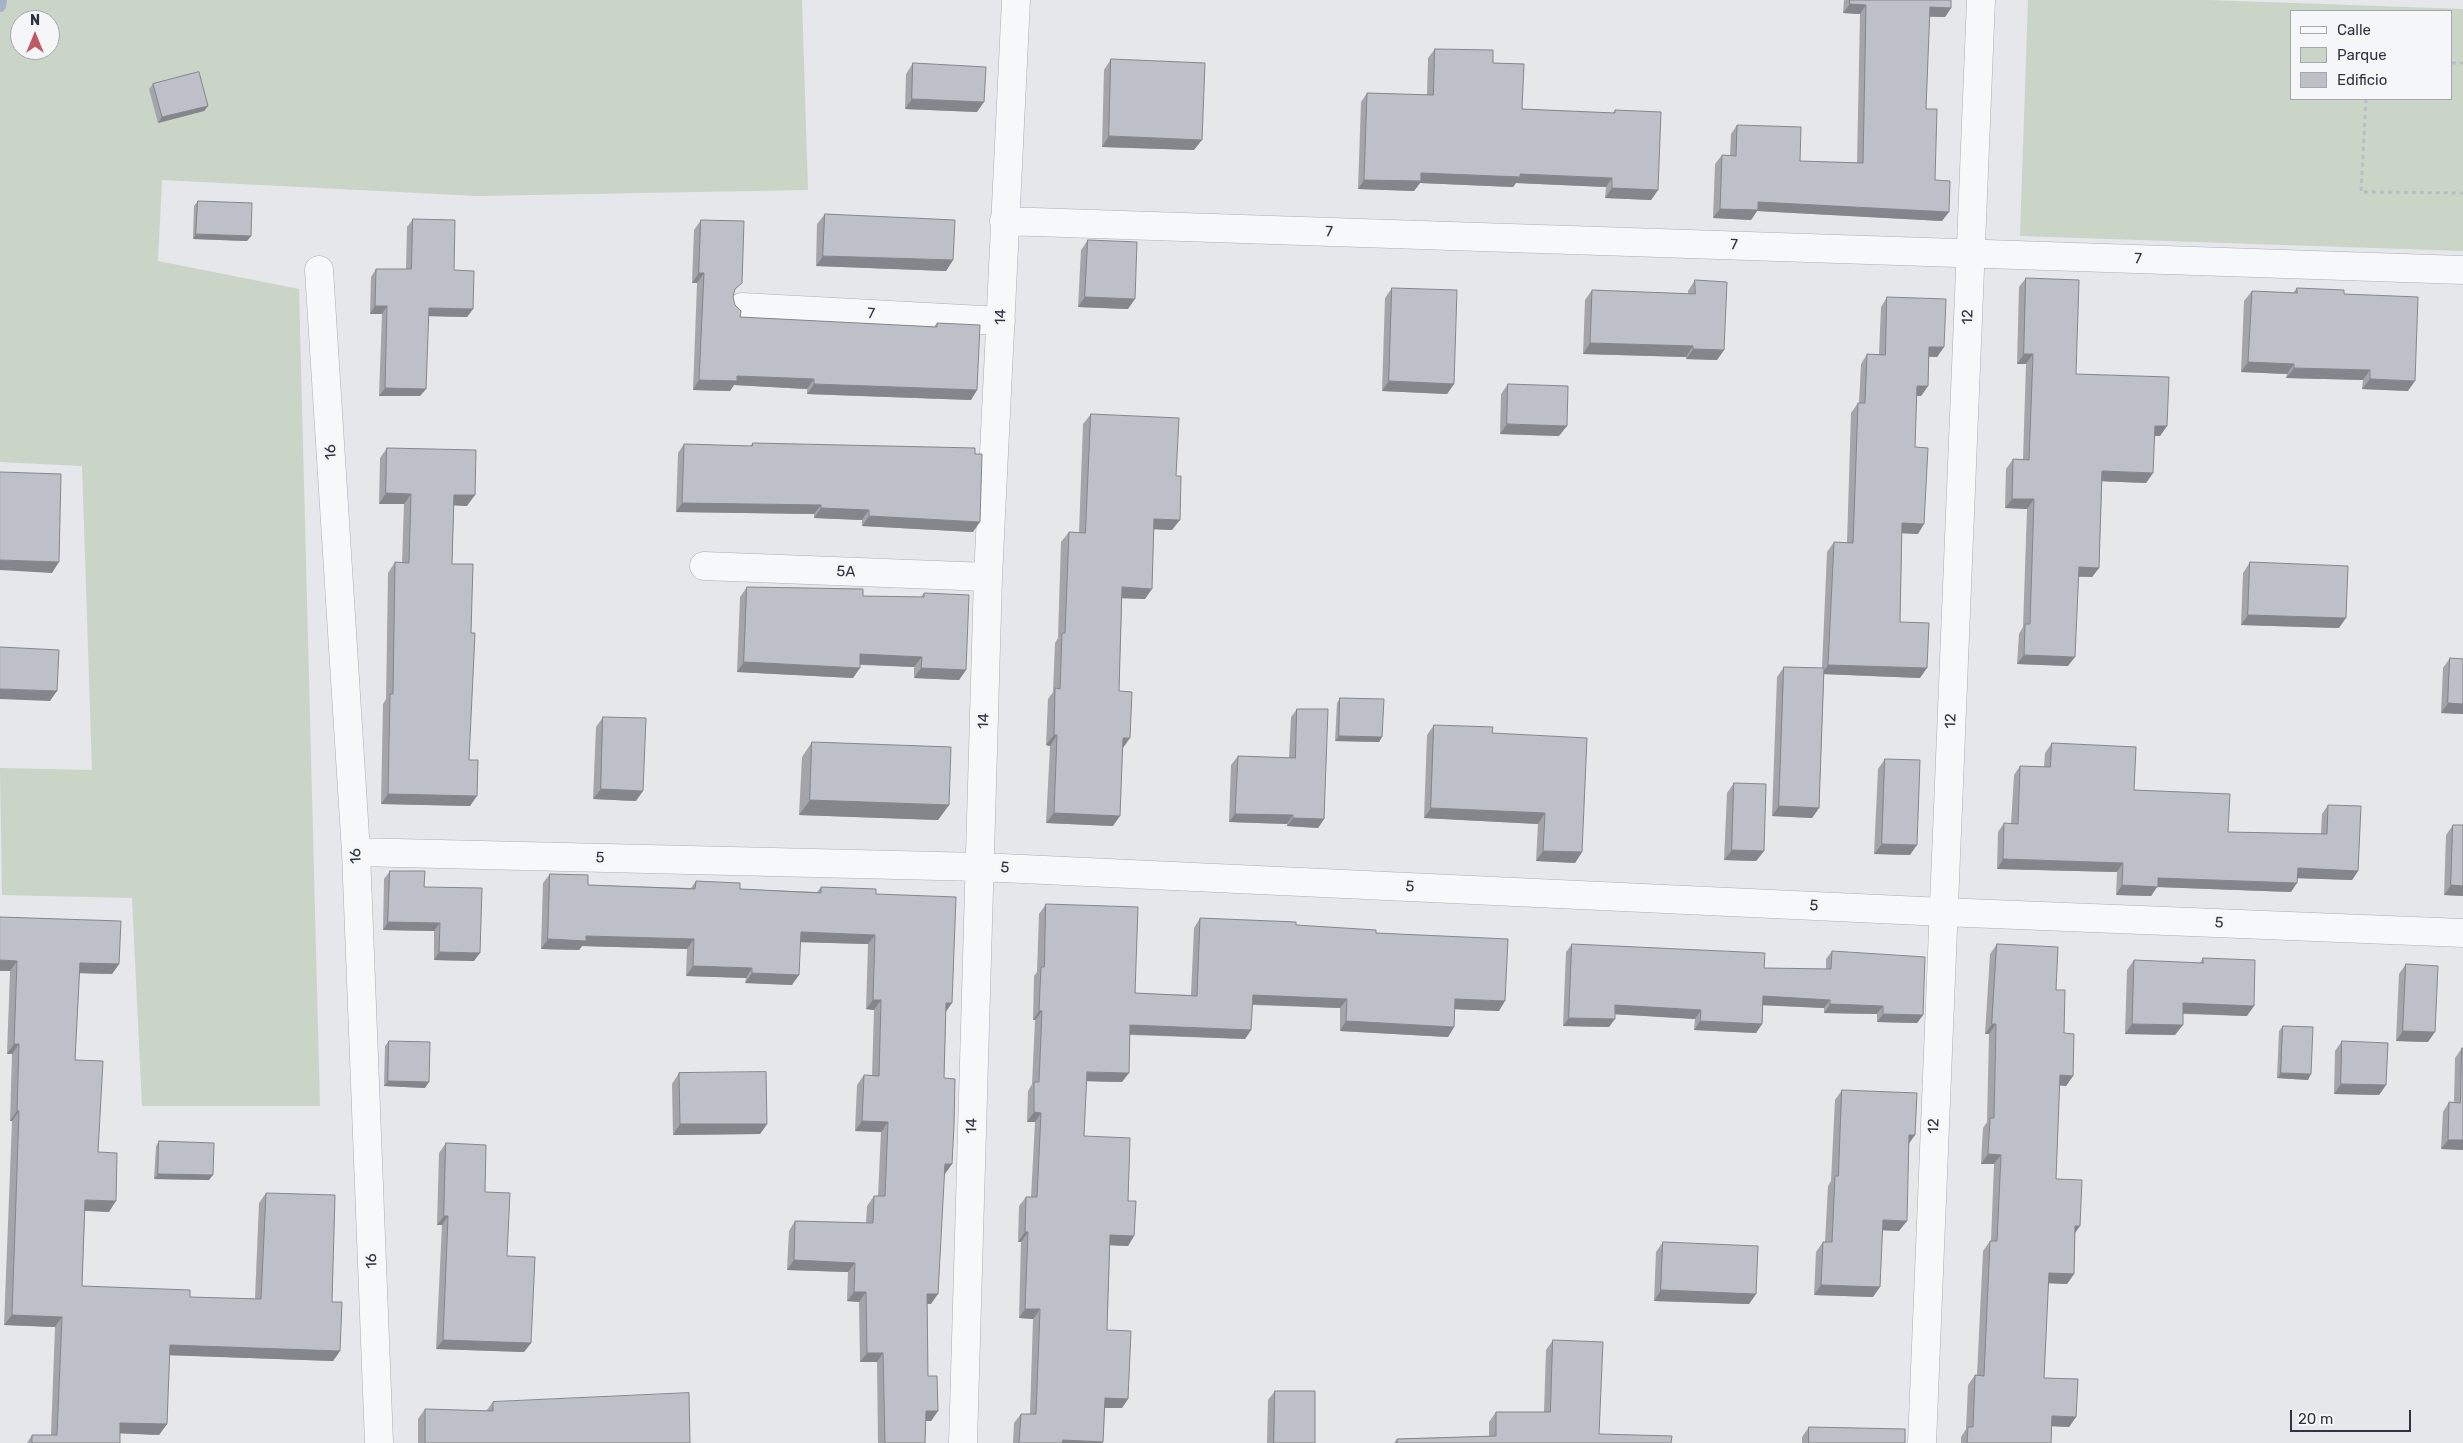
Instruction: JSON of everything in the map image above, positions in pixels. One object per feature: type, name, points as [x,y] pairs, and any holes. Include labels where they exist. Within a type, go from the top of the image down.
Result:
[{"type":"street","name":"14","points":[[963,1443],[988,577],[1016,0]]},
{"type":"street","name":"12","points":[[1922,1443],[1980,0]]},
{"type":"street","name":"7","points":[[1004,221],[2463,270]]},
{"type":"street","name":"16","points":[[319,270],[356,852],[379,1443]]},
{"type":"street","name":"7","points":[[742,307],[1001,321]]},
{"type":"street","name":"5A","points":[[704,566],[988,577]]},
{"type":"street","name":"5","points":[[356,852],[980,867],[1943,912],[2463,933]]},
{"type":"path","points":[[2366,100],[2360,192],[2463,194]]},
{"type":"green space","points":[[0,0],[802,0],[808,190],[477,196],[162,180],[158,261],[299,289],[320,1106],[142,1106],[132,898],[2,895],[0,768],[92,770],[82,466],[0,462]]},
{"type":"green space","points":[[2028,0],[2208,0],[2463,9],[2463,251],[2020,236]]},
{"type":"building","points":[[1850,0],[1951,0],[1951,8],[1930,7],[1926,109],[1937,109],[1935,180],[1950,181],[1949,212],[1758,202],[1758,210],[1720,209],[1722,155],[1736,156],[1737,125],[1801,127],[1800,161],[1863,163],[1866,5],[1850,4]]},
{"type":"building","points":[[1435,49],[1493,50],[1493,63],[1524,64],[1522,109],[1615,113],[1615,110],[1661,112],[1658,190],[1612,188],[1612,178],[1520,174],[1520,177],[1421,173],[1421,181],[1364,180],[1367,93],[1433,95]]},
{"type":"building","points":[[1111,59],[1205,63],[1202,140],[1109,136]]},
{"type":"building","points":[[913,63],[986,67],[984,102],[912,99]]},
{"type":"building","points":[[199,72],[208,106],[162,117],[153,84]]},
{"type":"building","points":[[198,201],[252,203],[251,236],[196,234]]},
{"type":"building","points":[[825,214],[955,220],[953,260],[823,256]]},
{"type":"building","points":[[413,219],[455,220],[454,270],[474,271],[473,309],[429,308],[426,389],[385,388],[387,306],[375,306],[376,269],[411,269]]},
{"type":"building","points":[[701,220],[744,221],[742,283],[735,289],[733,297],[735,305],[741,311],[740,317],[937,327],[937,323],[980,325],[977,390],[814,384],[814,379],[737,376],[737,381],[699,380],[704,273],[699,273]]},
{"type":"building","points":[[1088,240],[1137,242],[1135,299],[1085,297]]},
{"type":"building","points":[[2026,278],[2079,280],[2076,374],[2169,377],[2167,426],[2155,426],[2153,473],[2102,471],[2099,568],[2079,567],[2075,657],[2024,655],[2025,624],[2030,624],[2034,499],[2012,499],[2013,459],[2029,460],[2033,354],[2024,354]]},
{"type":"building","points":[[1695,280],[1727,282],[1724,350],[1693,349],[1693,346],[1590,343],[1592,290],[1695,294]]},
{"type":"building","points":[[1392,288],[1457,290],[1454,384],[1389,381]]},
{"type":"building","points":[[2297,288],[2344,290],[2344,294],[2418,297],[2415,381],[2370,379],[2370,370],[2294,368],[2294,364],[2248,362],[2252,291],[2297,293]]},
{"type":"building","points":[[1887,297],[1946,299],[1944,347],[1929,347],[1928,386],[1917,386],[1915,447],[1928,448],[1924,524],[1902,523],[1900,622],[1929,623],[1927,668],[1828,665],[1834,542],[1853,543],[1858,403],[1865,403],[1867,354],[1885,355]]},
{"type":"building","points":[[1508,384],[1568,386],[1567,426],[1507,424]]},
{"type":"building","points":[[1091,414],[1179,418],[1176,476],[1181,476],[1180,520],[1154,519],[1152,589],[1122,587],[1119,691],[1132,692],[1130,738],[1123,738],[1120,816],[1054,813],[1057,735],[1054,735],[1055,688],[1060,689],[1062,633],[1065,633],[1069,532],[1085,533]]},
{"type":"building","points":[[753,443],[975,448],[975,454],[982,454],[980,522],[869,516],[869,510],[821,508],[821,505],[682,503],[684,444],[752,446]]},
{"type":"building","points":[[387,448],[476,450],[475,495],[454,495],[452,564],[473,564],[471,633],[475,633],[469,760],[478,760],[477,796],[388,794],[390,694],[393,694],[395,562],[409,563],[411,494],[386,493]]},
{"type":"building","points":[[0,472],[61,474],[59,562],[0,560]]},
{"type":"building","points":[[2250,562],[2348,566],[2346,618],[2248,615]]},
{"type":"building","points":[[747,587],[863,589],[863,596],[924,597],[924,593],[969,595],[966,670],[921,668],[922,657],[860,654],[860,668],[744,662]]},
{"type":"building","points":[[0,647],[59,650],[57,691],[0,689]]},
{"type":"building","points":[[2450,658],[2463,659],[2463,704],[2448,703]]},
{"type":"building","points":[[1784,667],[1824,668],[1819,808],[1779,806]]},
{"type":"building","points":[[1340,698],[1384,699],[1382,737],[1339,736]]},
{"type":"building","points":[[1297,709],[1328,709],[1324,819],[1293,818],[1293,815],[1235,814],[1238,756],[1295,758]]},
{"type":"building","points":[[603,717],[646,718],[643,791],[601,789]]},
{"type":"building","points":[[1434,725],[1493,727],[1492,733],[1587,738],[1582,852],[1543,851],[1545,813],[1431,808]]},
{"type":"building","points":[[812,742],[951,747],[949,805],[810,800]]},
{"type":"building","points":[[2052,743],[2136,747],[2134,790],[2230,794],[2228,832],[2327,834],[2328,805],[2361,806],[2358,871],[2298,868],[2297,883],[2158,878],[2158,887],[2122,885],[2123,863],[2003,859],[2004,823],[2018,824],[2020,766],[2050,767]]},
{"type":"building","points":[[1885,759],[1920,760],[1917,845],[1882,844]]},
{"type":"building","points":[[1734,783],[1766,784],[1764,851],[1732,850]]},
{"type":"building","points":[[2453,825],[2463,825],[2463,886],[2451,885]]},
{"type":"building","points":[[390,871],[425,871],[424,887],[482,888],[480,953],[439,952],[440,923],[388,922]]},
{"type":"building","points":[[550,874],[588,875],[588,885],[695,889],[696,881],[740,883],[740,889],[821,893],[821,887],[876,889],[876,894],[956,897],[952,1003],[946,1003],[944,1078],[955,1079],[952,1164],[945,1164],[938,1294],[927,1294],[928,1376],[937,1376],[938,1411],[926,1411],[925,1443],[885,1443],[883,1353],[867,1353],[866,1292],[854,1292],[855,1263],[794,1260],[795,1221],[873,1223],[874,1196],[885,1196],[888,1122],[862,1121],[864,1075],[879,1076],[881,1000],[873,1000],[875,935],[801,932],[799,975],[752,973],[752,968],[693,966],[694,939],[586,936],[586,941],[548,939]]},
{"type":"building","points":[[1046,904],[1138,907],[1135,993],[1197,996],[1200,918],[1296,922],[1296,925],[1376,930],[1376,933],[1508,939],[1505,1001],[1455,999],[1454,1027],[1346,1021],[1347,999],[1253,995],[1251,1030],[1130,1025],[1129,1073],[1087,1072],[1084,1136],[1130,1138],[1128,1201],[1136,1201],[1134,1236],[1110,1235],[1107,1330],[1131,1331],[1128,1399],[1105,1398],[1103,1442],[1063,1440],[1062,1443],[1019,1443],[1021,1414],[1036,1414],[1040,1309],[1025,1309],[1028,1232],[1025,1232],[1026,1197],[1037,1197],[1041,1113],[1034,1112],[1034,1082],[1039,1082],[1042,1011],[1039,1011],[1041,967],[1044,967]]},
{"type":"building","points":[[0,917],[121,921],[119,964],[80,963],[75,1060],[103,1061],[98,1152],[117,1153],[116,1201],[85,1200],[82,1286],[190,1290],[190,1297],[261,1299],[266,1193],[335,1195],[332,1302],[342,1302],[340,1351],[170,1345],[167,1424],[120,1423],[120,1443],[32,1443],[32,1435],[57,1435],[62,1317],[12,1315],[19,1111],[17,1111],[19,1044],[14,1044],[17,961],[0,960]]},
{"type":"building","points":[[1572,944],[1765,953],[1764,968],[1831,969],[1832,951],[1925,957],[1923,1015],[1883,1014],[1883,1006],[1830,1004],[1830,1000],[1763,996],[1762,1024],[1700,1021],[1701,1010],[1615,1005],[1615,1019],[1569,1018]]},
{"type":"building","points":[[1997,944],[2058,947],[2056,990],[2065,990],[2064,1033],[2074,1034],[2073,1076],[2060,1075],[2056,1179],[2082,1180],[2080,1226],[2075,1226],[2074,1274],[2049,1273],[2044,1378],[2078,1379],[2076,1417],[2052,1416],[2051,1443],[1967,1443],[1968,1427],[1973,1427],[1975,1375],[1984,1376],[1990,1241],[1997,1241],[2001,1155],[1988,1154],[1990,1118],[1994,1118],[1996,1024],[1992,1024]]},
{"type":"building","points":[[2203,958],[2255,960],[2254,1006],[2183,1003],[2183,1025],[2132,1024],[2134,960],[2203,963]]},
{"type":"building","points":[[2406,964],[2438,966],[2435,1032],[2403,1031]]},
{"type":"building","points":[[2283,1026],[2313,1027],[2311,1074],[2281,1073]]},
{"type":"building","points":[[389,1041],[430,1042],[429,1082],[388,1081]]},
{"type":"building","points":[[2342,1041],[2388,1043],[2386,1085],[2341,1084]]},
{"type":"building","points":[[2462,1048],[2463,1140],[2448,1140],[2449,1102],[2460,1103]]},
{"type":"building","points":[[766,1072],[767,1124],[680,1124],[679,1073]]},
{"type":"building","points":[[1842,1090],[1917,1093],[1915,1135],[1909,1135],[1907,1221],[1883,1220],[1880,1287],[1821,1285],[1823,1242],[1832,1242],[1835,1176],[1838,1176]]},
{"type":"building","points":[[159,1141],[214,1143],[213,1175],[158,1174]]},
{"type":"building","points":[[446,1143],[486,1145],[485,1192],[510,1193],[507,1256],[535,1257],[531,1343],[443,1340],[448,1216],[444,1216]]},
{"type":"building","points":[[1663,1242],[1758,1246],[1756,1294],[1661,1290]]},
{"type":"building","points":[[1553,1340],[1603,1342],[1599,1434],[1672,1436],[1671,1443],[1397,1443],[1397,1439],[1496,1436],[1496,1412],[1550,1412]]},
{"type":"building","points":[[1275,1391],[1315,1391],[1315,1443],[1274,1443]]},
{"type":"building","points":[[689,1393],[690,1443],[425,1443],[425,1409],[493,1411],[493,1402]]},
{"type":"building","points":[[1809,1427],[1905,1429],[1905,1443],[1809,1443]]},
{"type":"waterway","points":[[0,6],[1,0]]}]
